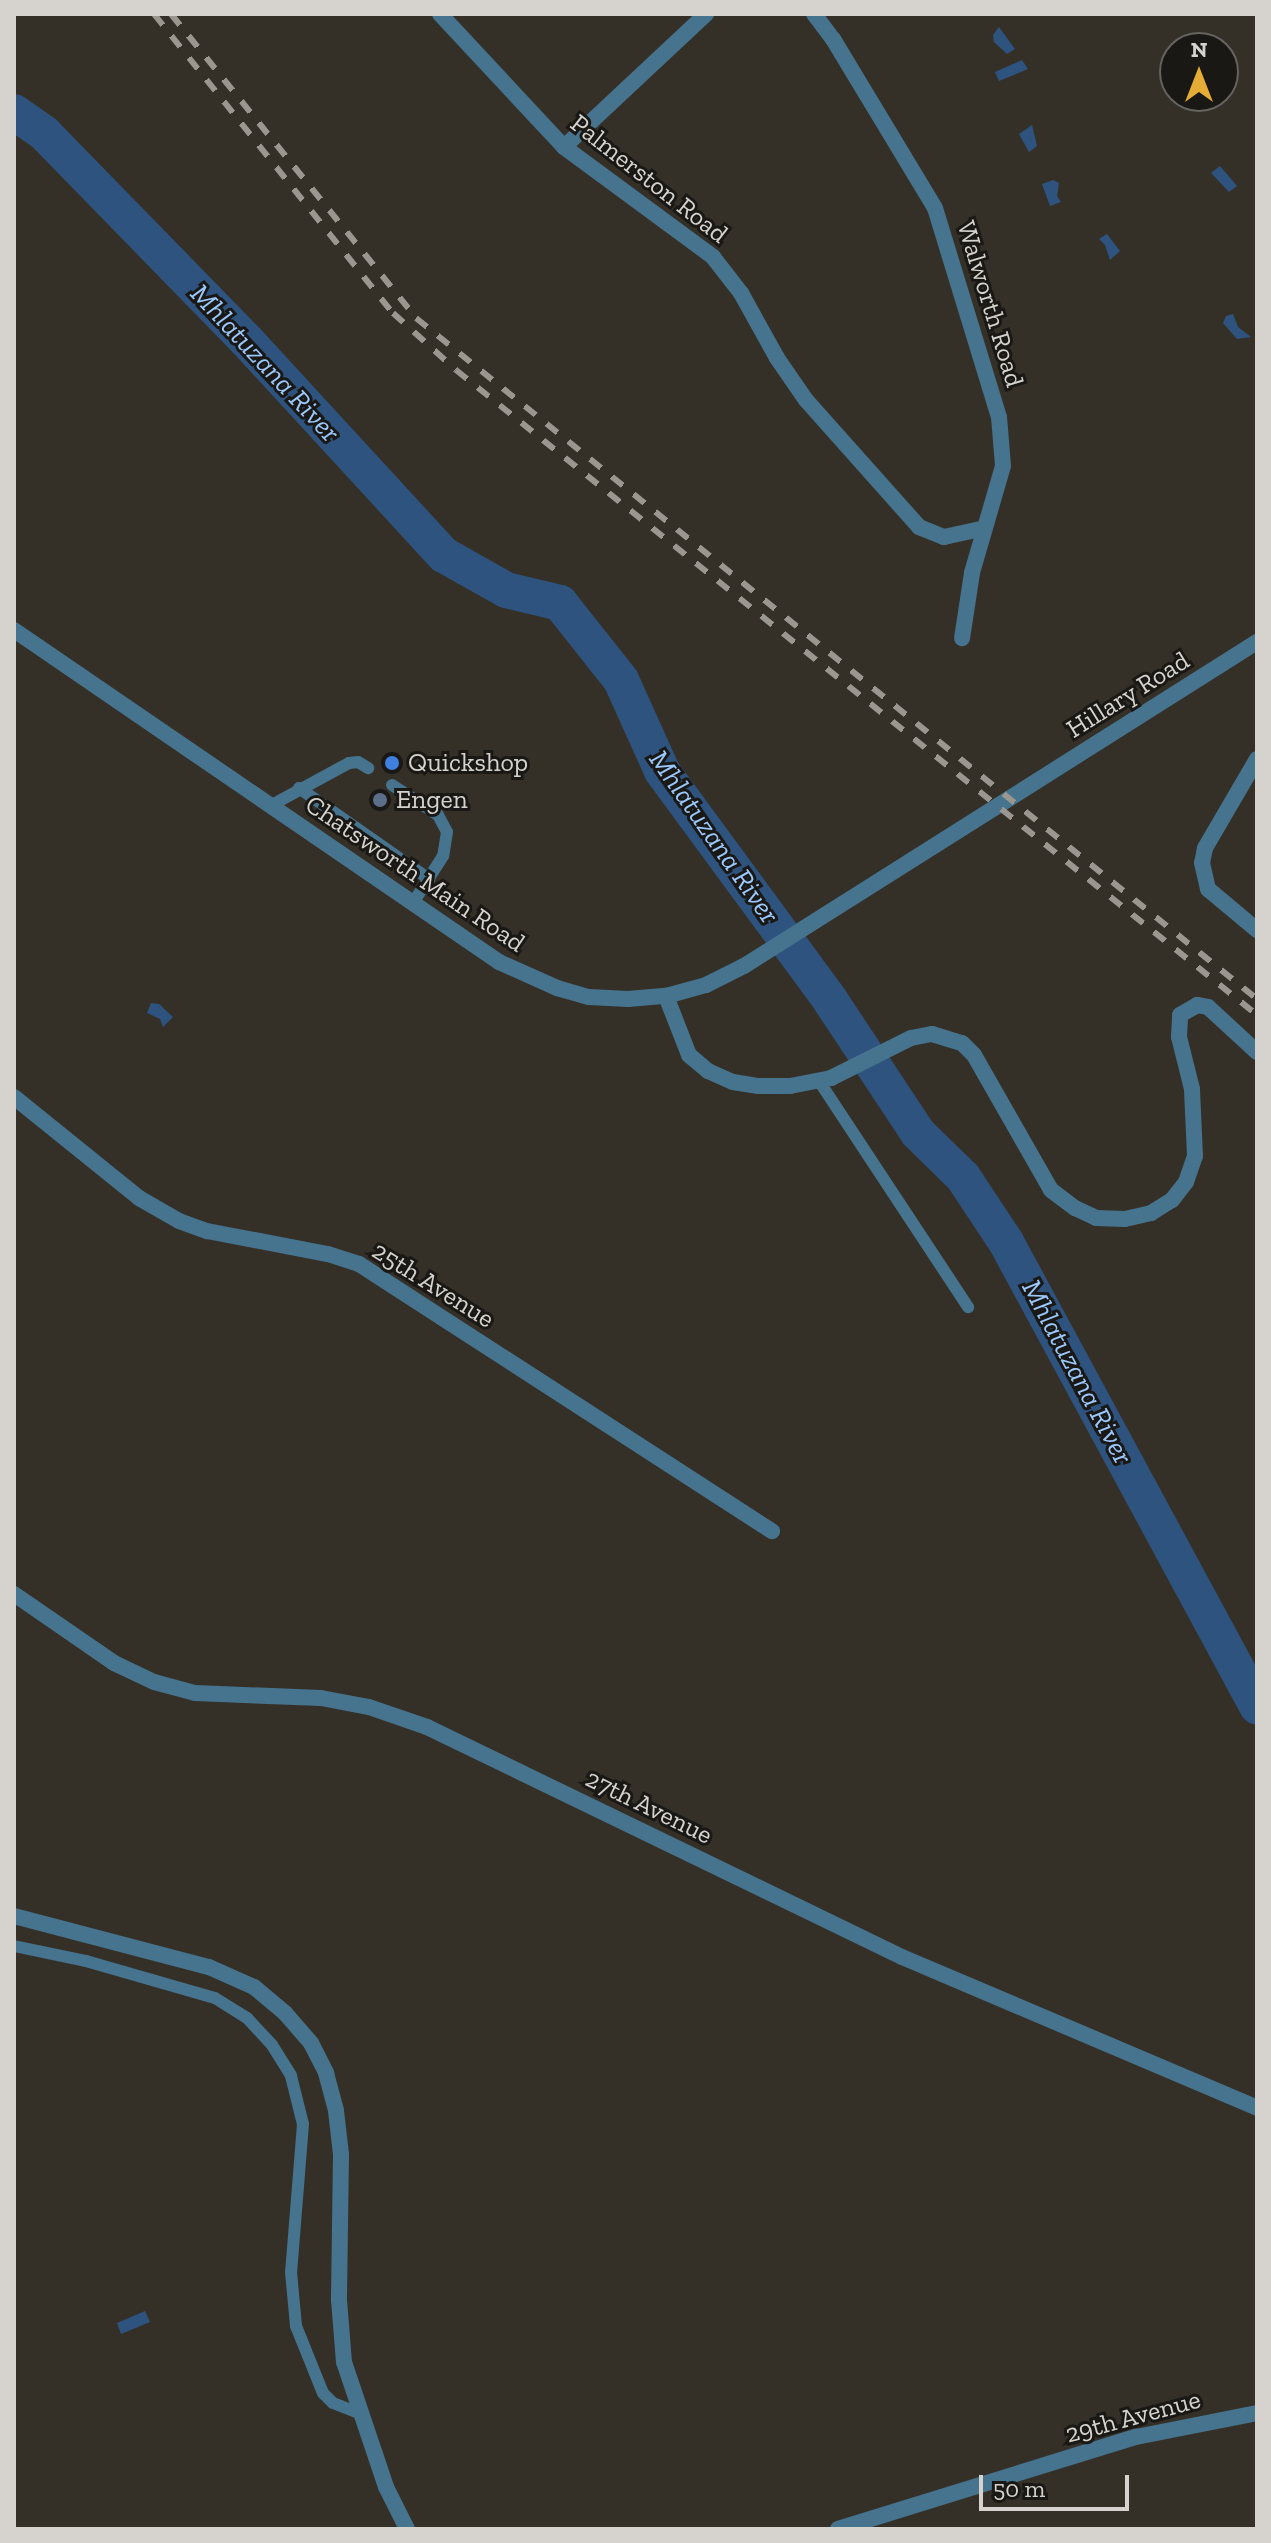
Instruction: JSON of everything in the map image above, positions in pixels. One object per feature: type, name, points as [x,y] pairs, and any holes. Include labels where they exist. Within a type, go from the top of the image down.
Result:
[{"type":"street","name":"Palmerston Road","points":[[440,14],[564,147],[713,257],[741,293],[777,358],[806,400],[919,527],[944,537],[985,528]]},
{"type":"street","points":[[564,147],[706,14]]},
{"type":"street","name":"Walworth Road","points":[[814,14],[924,189],[943,227],[1003,436],[1003,466],[972,573],[962,638]]},
{"type":"street","name":"Chatsworth Main Road","points":[[14,630],[499,962],[530,979],[589,997],[628,999],[666,996],[706,985],[744,966],[1025,788]]},
{"type":"street","name":"Hillary Road","points":[[1025,788],[1257,642]]},
{"type":"street","points":[[1257,759],[1205,848],[1202,863],[1208,889],[1257,930]]},
{"type":"street","points":[[666,996],[689,1055],[708,1071],[733,1082],[759,1086],[825,1080],[911,1038],[932,1034],[962,1043],[974,1055],[1051,1190],[1075,1208],[1096,1218],[1125,1219],[1151,1213],[1172,1200],[1186,1182],[1195,1156],[1192,1089],[1179,1037],[1180,1015],[1197,1005],[1208,1007],[1257,1052]]},
{"type":"street","name":"25th Avenue","points":[[14,1097],[139,1198],[179,1221],[207,1231],[328,1254],[359,1264],[772,1531]]},
{"type":"street","name":"27th Avenue","points":[[14,1594],[114,1663],[154,1682],[195,1693],[321,1698],[369,1707],[427,1727],[902,1957],[1257,2108]]},
{"type":"street","points":[[14,1916],[209,1967],[254,1987],[285,2013],[311,2043],[326,2073],[336,2111],[341,2154],[340,2333],[359,2413],[386,2487],[407,2529]]},
{"type":"street","name":"29th Avenue","points":[[838,2529],[1136,2437],[1257,2413]]},
{"type":"lane","points":[[270,806],[349,763],[358,762],[368,768]]},
{"type":"lane","points":[[392,785],[445,822],[447,832],[443,856],[413,903]]},
{"type":"lane","points":[[299,788],[429,879]]},
{"type":"lane","points":[[825,1080],[968,1307]]},
{"type":"lane","points":[[14,1946],[86,1961],[215,1998],[247,2018],[272,2045],[291,2076],[303,2124],[291,2272],[296,2326],[323,2393],[333,2403],[359,2413]]},
{"type":"water","points":[[999,27],[1015,49],[1007,54],[994,42],[993,35]]},
{"type":"water","points":[[1022,60],[1028,69],[999,81],[995,72]]},
{"type":"water","points":[[1032,125],[1037,146],[1029,152],[1019,134]]},
{"type":"water","points":[[1220,166],[1237,186],[1229,192],[1211,173]]},
{"type":"water","points":[[1053,180],[1059,183],[1057,196],[1061,202],[1050,206],[1042,184]]},
{"type":"water","points":[[1107,234],[1120,251],[1110,260],[1105,245],[1099,239]]},
{"type":"water","points":[[1233,314],[1238,327],[1251,337],[1237,339],[1223,323],[1226,316]]},
{"type":"water","points":[[151,1003],[159,1004],[173,1017],[163,1027],[160,1019],[147,1013]]},
{"type":"water","points":[[145,2311],[150,2322],[121,2334],[117,2323]]},
{"type":"waterway","name":"Mhlatuzana River","points":[[14,112],[45,134],[247,341],[444,555],[506,590],[560,603],[621,680],[662,771],[830,1000],[918,1133],[963,1177],[1006,1242],[1257,1706]]},
{"type":"railway","points":[[154,14],[393,313],[456,370],[1257,1015]]},
{"type":"railway","points":[[171,14],[416,318],[1257,999]]},
{"type":"place","name":"Quickshop","points":[[392,763]]},
{"type":"place","name":"Engen","points":[[380,800]]}]
